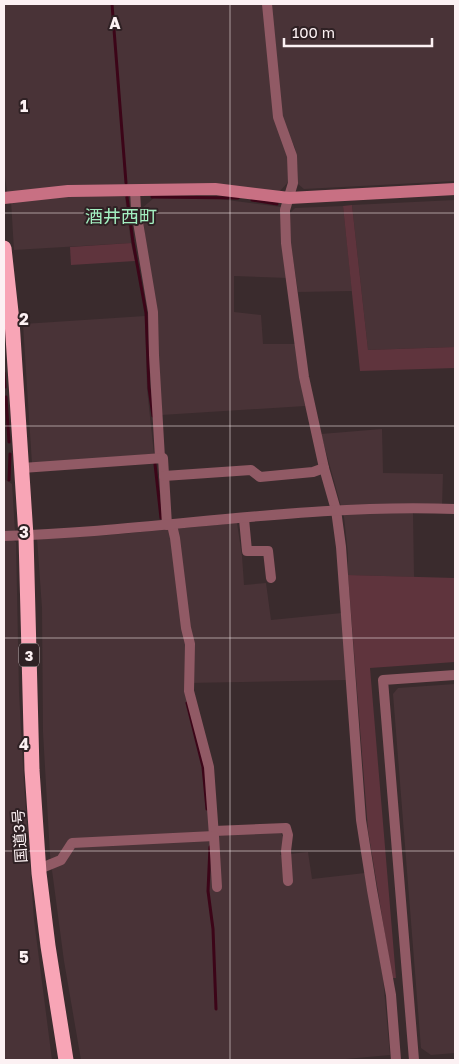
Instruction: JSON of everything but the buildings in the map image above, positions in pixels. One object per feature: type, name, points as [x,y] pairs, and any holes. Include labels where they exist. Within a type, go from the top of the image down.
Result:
[{"type":"highway","name":"国道3号","points":[[4,248],[12,320],[26,536],[32,770],[39,869],[49,956],[66,1060]]},
{"type":"street","points":[[267,4],[278,117],[292,156],[293,183],[285,210],[286,243],[304,377],[324,468],[336,510],[341,547],[361,820],[391,995],[396,1060]]},
{"type":"street","points":[[4,198],[68,191],[215,189],[289,198],[455,189]]},
{"type":"street","points":[[135,190],[136,210],[153,312],[160,458],[163,458],[169,525],[175,538],[186,628],[190,644],[189,692],[209,767],[217,887]]},
{"type":"street","points":[[22,468],[160,458]]},
{"type":"street","points":[[164,476],[251,470],[260,477],[313,472],[324,468]]},
{"type":"street","points":[[4,536],[169,525],[336,510],[455,509]]},
{"type":"street","points":[[244,519],[247,551],[268,551],[271,578]]},
{"type":"street","points":[[414,1060],[383,680],[455,675]]},
{"type":"street","points":[[39,869],[61,860],[72,842],[286,828],[288,835],[286,851],[288,882]]},
{"type":"shaded area","points":[[4,4],[263,4],[288,155],[289,181],[280,191],[7,192],[4,169]]},
{"type":"shaded area","points":[[271,4],[455,4],[455,181],[304,189],[298,184],[295,148],[281,117]]},
{"type":"shaded area","points":[[68,195],[125,197],[131,243],[14,250],[11,201]]},
{"type":"shaded area","points":[[154,198],[212,198],[281,207],[288,278],[234,276],[234,312],[261,315],[263,344],[295,344],[305,406],[161,415],[142,208]]},
{"type":"shaded area","points":[[455,200],[455,347],[368,350],[352,205]]},
{"type":"shaded area","points":[[352,205],[368,350],[455,347],[455,368],[360,371],[343,206]]},
{"type":"shaded area","points":[[343,206],[352,291],[298,292],[291,245],[289,214],[295,208]]},
{"type":"shaded area","points":[[131,243],[135,261],[71,265],[70,247]]},
{"type":"shaded area","points":[[145,316],[147,389],[154,454],[32,464],[23,324]]},
{"type":"shaded area","points":[[382,429],[383,473],[443,474],[442,507],[413,513],[414,577],[348,575],[344,517],[321,434]]},
{"type":"shaded area","points":[[4,479],[12,484],[15,532],[4,532]]},
{"type":"shaded area","points":[[237,523],[244,585],[266,583],[271,620],[342,613],[347,680],[187,683],[204,765],[210,830],[279,831],[285,839],[280,855],[308,852],[312,879],[365,873],[383,978],[390,1055],[335,1060],[81,1060],[64,961],[50,855],[43,732],[42,608],[37,538],[110,535]]},
{"type":"shaded area","points":[[4,539],[16,542],[19,692],[24,784],[34,920],[52,1060],[4,1060]]},
{"type":"shaded area","points":[[348,575],[455,578],[455,662],[370,668],[396,978],[392,978],[368,830]]},
{"type":"shaded area","points":[[455,684],[455,1053],[431,1055],[421,1048],[393,694],[398,688]]},
{"type":"waterway","points":[[112,4],[126,183]]},
{"type":"waterway","points":[[127,197],[146,313],[149,388],[153,416]]},
{"type":"waterway","points":[[152,197],[238,198]]},
{"type":"waterway","points":[[252,200],[277,204]]},
{"type":"waterway","points":[[4,373],[5,387]]},
{"type":"waterway","points":[[6,397],[9,442]]},
{"type":"waterway","points":[[9,480],[10,454]]},
{"type":"waterway","points":[[155,464],[161,518]]},
{"type":"waterway","points":[[187,703],[203,767],[207,809]]},
{"type":"waterway","points":[[210,847],[208,891],[213,929],[216,1009]]},
{"type":"district","name":"酒井西町","points":[[121,216]]}]
